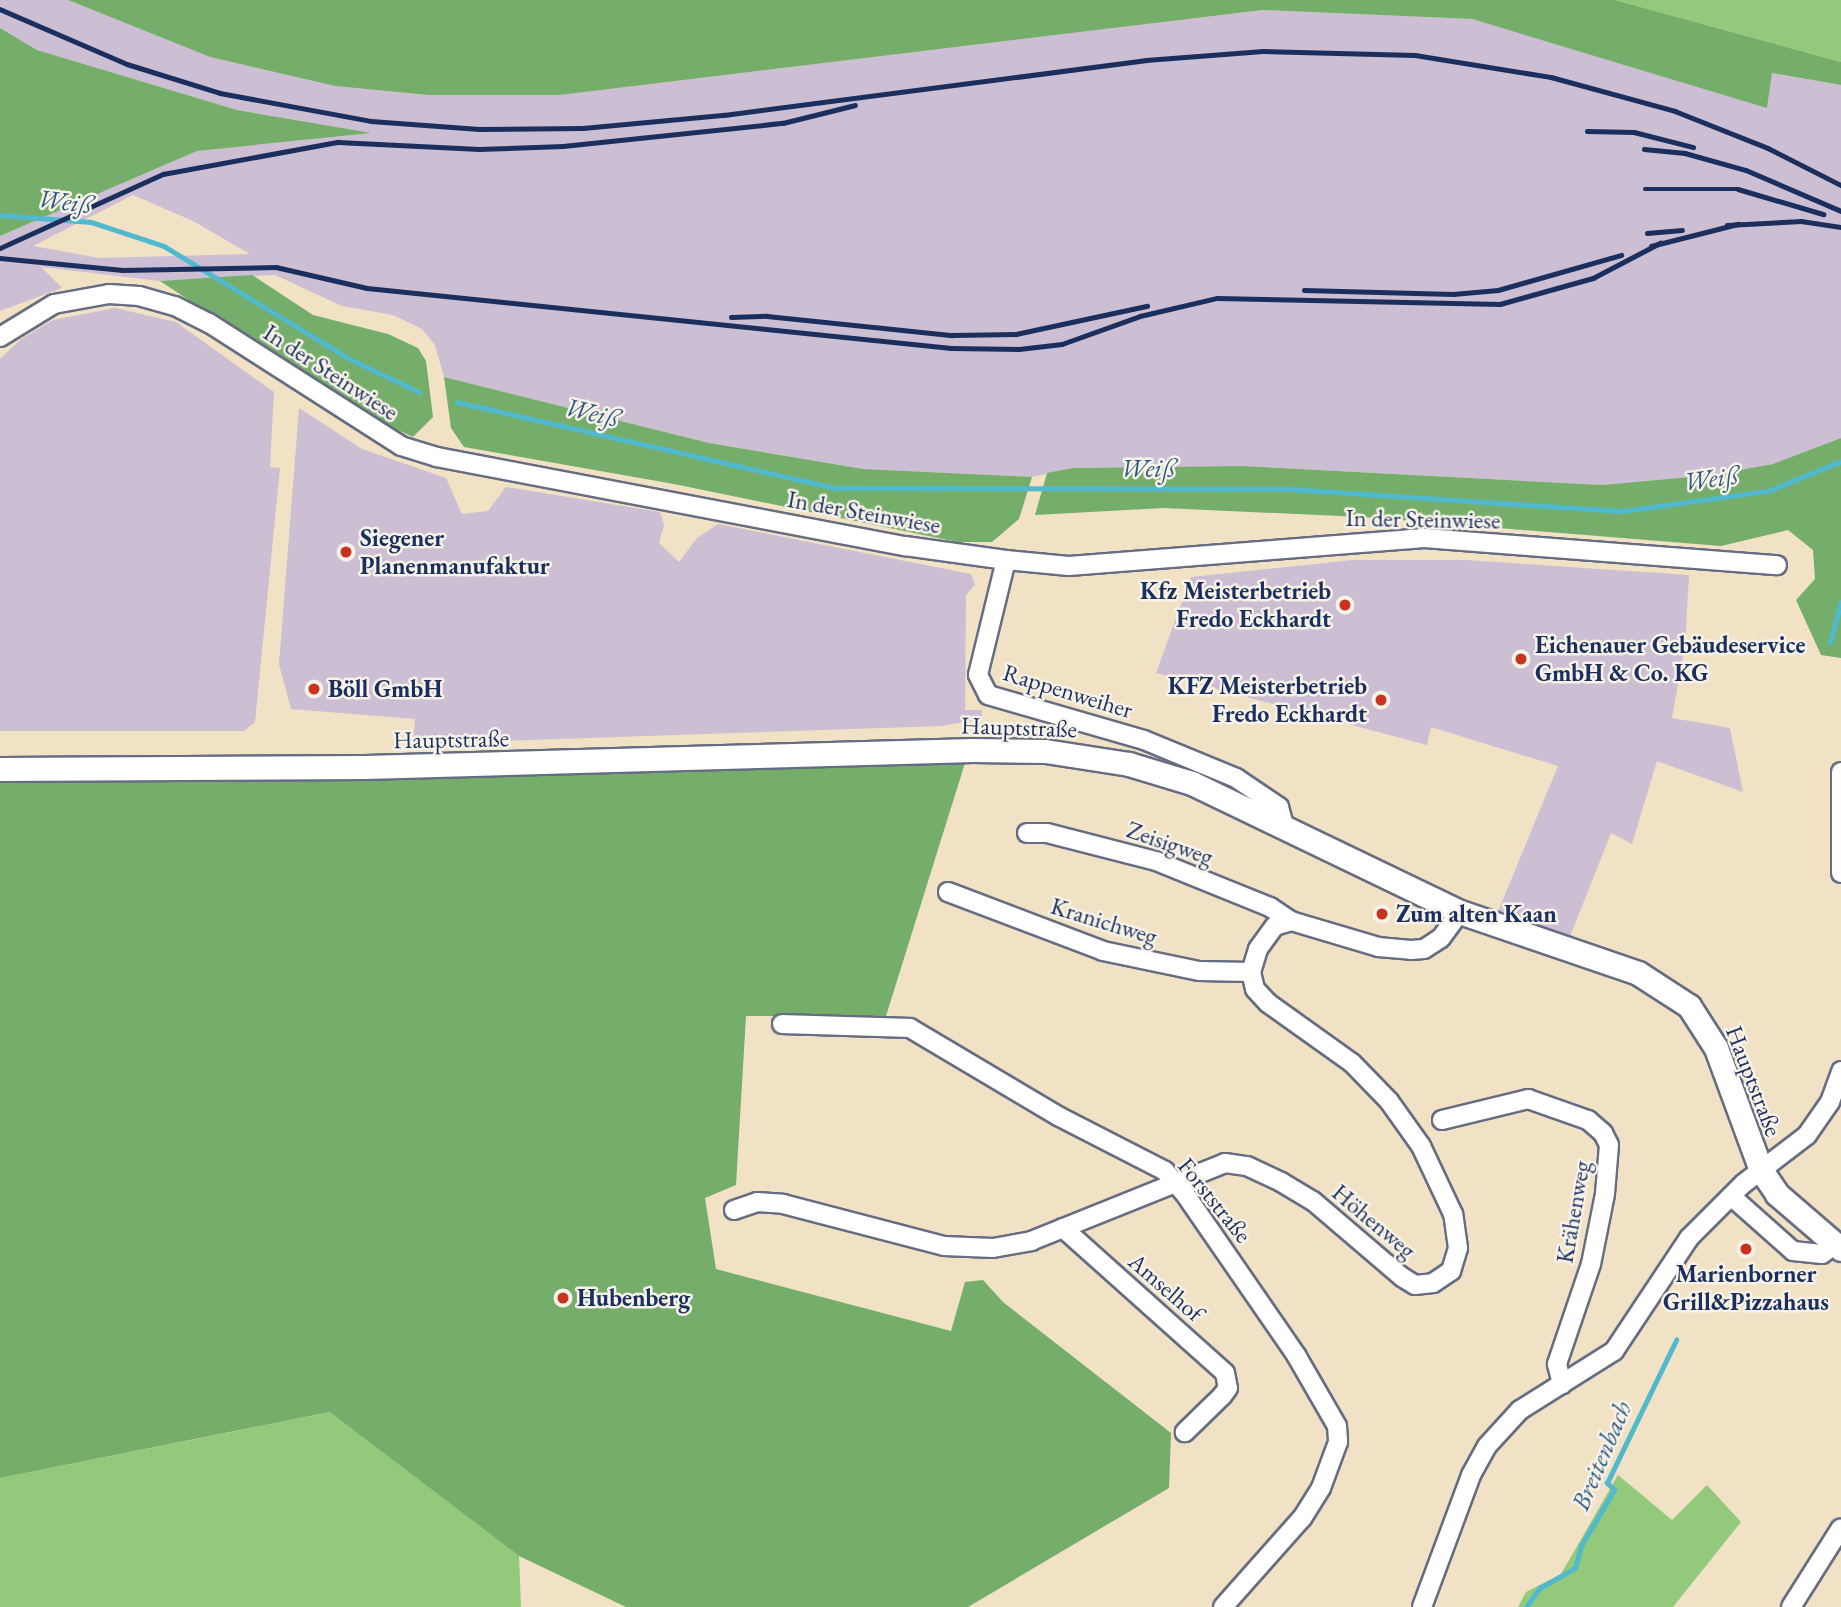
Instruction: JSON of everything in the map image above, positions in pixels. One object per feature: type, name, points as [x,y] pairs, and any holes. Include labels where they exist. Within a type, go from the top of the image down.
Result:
[{"type":"main road","name":"Hauptstraße","points":[[0,769],[365,767],[1045,751],[1129,764],[1192,783],[1460,912],[1638,974],[1689,1006],[1716,1048],[1762,1170],[1777,1194],[1838,1247]]},
{"type":"street","name":"In der Steinwiese","points":[[0,337],[23,319],[66,301],[109,294],[139,296],[175,306],[209,323],[401,446],[437,457],[905,546],[1006,559],[1069,566],[1424,538],[1777,565]]},
{"type":"street","name":"Rappenweiher","points":[[1006,559],[978,675],[988,695],[1143,740],[1236,778],[1279,807],[1284,826]]},
{"type":"street","points":[[1841,772],[1841,873]]},
{"type":"street","name":"Zeisigweg","points":[[1027,833],[1048,833],[1156,861],[1270,906],[1291,921]]},
{"type":"street","name":"Kranichweg","points":[[948,892],[1103,951],[1199,971],[1251,971]]},
{"type":"street","points":[[1251,971],[1258,948],[1275,926],[1291,921],[1378,947],[1411,950],[1424,949],[1441,938],[1460,912]]},
{"type":"street","name":"Höhenweg","points":[[734,1210],[757,1202],[783,1204],[962,1249],[1018,1245],[1206,1167],[1225,1163],[1247,1166],[1313,1201],[1415,1285],[1443,1279],[1455,1262],[1453,1214],[1421,1146],[1389,1101],[1352,1063],[1268,1003],[1255,989],[1251,971]]},
{"type":"street","name":"Forststraße","points":[[782,1024],[910,1028],[1058,1116],[1165,1171],[1174,1182],[1259,1299],[1337,1426],[1338,1442],[1321,1488],[1302,1518],[1223,1607]]},
{"type":"street","points":[[1422,1607],[1462,1497],[1487,1446],[1520,1410],[1599,1364],[1619,1346],[1689,1238],[1731,1196],[1808,1135],[1835,1105],[1841,1070]]},
{"type":"street","name":"Krähenweg","points":[[1442,1120],[1528,1099],[1588,1120],[1603,1133],[1609,1145],[1591,1265],[1557,1364],[1562,1384]]},
{"type":"street","points":[[1731,1196],[1793,1251],[1822,1254],[1838,1247]]},
{"type":"street","name":"Amselhof","points":[[1063,1228],[1217,1362],[1228,1388],[1185,1432]]},
{"type":"street","points":[[1791,1607],[1841,1528]]},
{"type":"shaded area","points":[[0,0],[68,0],[210,57],[335,86],[428,95],[560,95],[1263,10],[1472,19],[1767,107],[1772,73],[1841,85],[1841,438],[1773,464],[1712,475],[1602,485],[1242,466],[1073,468],[1032,477],[863,469],[709,443],[444,377],[435,345],[422,329],[393,315],[342,306],[275,275],[160,281],[41,267],[62,288],[0,311],[0,236],[197,151],[368,133],[237,110],[37,50],[0,28]],"holes":[[[133,195],[193,221],[250,254],[99,258],[33,246]]]},
{"type":"shaded area","points":[[115,308],[176,322],[274,392],[270,467],[280,468],[255,722],[244,731],[0,731],[0,359],[21,339],[53,320]]},
{"type":"shaded area","points":[[299,408],[362,449],[446,478],[462,514],[488,511],[506,487],[660,512],[664,525],[659,543],[679,562],[697,538],[718,524],[971,574],[975,585],[966,595],[965,710],[982,710],[982,719],[941,726],[413,744],[415,719],[291,709],[279,664]]},
{"type":"shaded area","points":[[1353,560],[1466,560],[1689,575],[1685,645],[1672,718],[1730,728],[1743,792],[1657,761],[1632,844],[1611,833],[1569,939],[1497,914],[1558,766],[1431,727],[1427,745],[1156,673],[1191,577]]},
{"type":"green space","points":[[68,0],[1615,0],[1841,62],[1841,85],[1772,73],[1767,108],[1472,19],[1263,10],[560,95],[428,95],[335,86],[210,57]]},
{"type":"green space","points":[[1615,0],[1841,0],[1841,62]]},
{"type":"green space","points":[[0,28],[37,50],[237,110],[371,133],[197,151],[0,236]]},
{"type":"green space","points":[[252,275],[313,315],[388,334],[418,348],[426,361],[433,417],[413,437],[355,410],[160,281]]},
{"type":"green space","points":[[444,377],[709,443],[863,469],[1032,477],[1019,519],[992,542],[958,542],[674,484],[464,447],[451,428]]},
{"type":"green space","points":[[1841,438],[1841,658],[1821,655],[1796,600],[1815,579],[1813,550],[1788,530],[1721,546],[1363,517],[1163,508],[1035,515],[1047,473],[1073,468],[1242,466],[1602,485],[1712,475],[1773,464]]},
{"type":"green space","points":[[965,763],[886,1016],[746,1016],[736,1185],[705,1198],[716,1269],[951,1331],[965,1282],[983,1280],[1003,1302],[1171,1433],[1169,1488],[968,1607],[626,1607],[519,1556],[330,1412],[0,1478],[0,780]]},
{"type":"green space","points":[[331,1412],[519,1556],[521,1607],[0,1607],[0,1478]]},
{"type":"green space","points":[[1618,1475],[1672,1520],[1707,1485],[1741,1522],[1673,1607],[1518,1607],[1526,1592],[1561,1574]]},
{"type":"waterway","name":"Weiß","points":[[0,215],[91,222],[164,246],[348,358],[419,392]]},
{"type":"waterway","name":"Weiß","points":[[457,402],[837,488],[1290,489],[1623,511],[1768,491],[1841,461]]},
{"type":"waterway","name":"Breitenbach","points":[[1830,643],[1841,602]]},
{"type":"waterway","name":"Breitenbach","points":[[1526,1607],[1540,1588],[1575,1568],[1581,1546],[1614,1490],[1607,1483],[1676,1340]]},
{"type":"railway","points":[[0,9],[127,64],[220,93],[371,121],[479,129],[583,128],[724,115],[1146,60],[1263,51],[1415,55],[1551,77],[1675,111],[1768,148],[1841,185]]},
{"type":"railway","points":[[0,248],[163,174],[338,142],[479,149],[563,146],[783,123],[855,105]]},
{"type":"railway","points":[[1587,131],[1634,132],[1693,147]]},
{"type":"railway","points":[[1644,149],[1685,153],[1746,170],[1841,211]]},
{"type":"railway","points":[[1645,189],[1738,189],[1823,214]]},
{"type":"railway","points":[[1727,225],[1801,221],[1841,227]]},
{"type":"railway","points":[[1651,246],[1738,224]]},
{"type":"railway","points":[[1647,233],[1682,230]]},
{"type":"railway","points":[[0,258],[122,270],[276,267],[367,288],[951,348],[1019,349],[1062,344],[1140,316],[1217,298],[1500,304],[1593,278],[1660,243]]},
{"type":"railway","points":[[1304,290],[1453,294],[1498,290],[1621,255]]},
{"type":"railway","points":[[731,317],[767,316],[952,335],[1016,334],[1147,306]]},
{"type":"place","name":"Siegener Planenmanufaktur","points":[[346,552]]},
{"type":"place","name":"Kfz Meisterbetrieb Fredo Eckhardt","points":[[1345,605]]},
{"type":"place","name":"Eichenauer Gebäudeservice GmbH & Co. KG","points":[[1521,659]]},
{"type":"place","name":"Böll GmbH","points":[[314,689]]},
{"type":"place","name":"KFZ Meisterbetrieb Fredo Eckhardt","points":[[1381,700]]},
{"type":"place","name":"Zum alten Kaan","points":[[1382,914]]},
{"type":"place","name":"Marienborner Grill&Pizzahaus","points":[[1746,1249]]},
{"type":"place","name":"Hubenberg","points":[[563,1298]]}]
